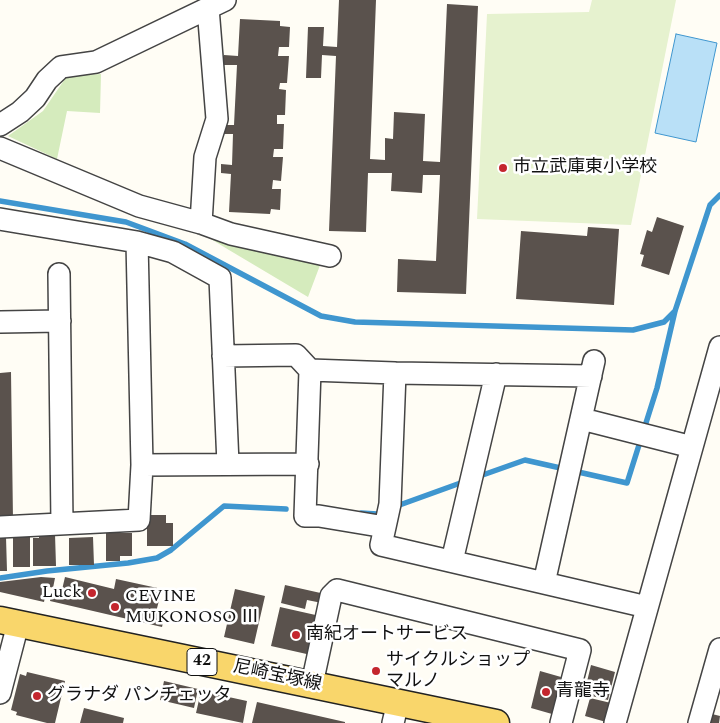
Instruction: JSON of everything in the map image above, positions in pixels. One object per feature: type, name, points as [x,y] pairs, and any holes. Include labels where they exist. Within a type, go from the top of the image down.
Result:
[{"type":"main road","name":"尼崎宝塚線","points":[[9,622],[312,684],[396,712],[496,723]]},
{"type":"street","points":[[0,125],[20,112],[35,98],[47,80],[61,67],[96,62],[216,4],[217,119],[205,157],[201,223]]},
{"type":"street","points":[[0,148],[139,206],[201,223],[231,234],[330,256]]},
{"type":"street","points":[[0,219],[137,242],[173,252],[220,278],[228,464]]},
{"type":"street","points":[[0,527],[139,520],[142,465],[137,242]]},
{"type":"street","points":[[59,274],[62,524]]},
{"type":"street","points":[[0,322],[60,321]]},
{"type":"street","points":[[615,723],[720,347]]},
{"type":"street","points":[[223,356],[296,355],[310,370],[305,516],[388,514]]},
{"type":"street","points":[[310,370],[496,374],[593,368],[544,583]]},
{"type":"street","points":[[395,373],[388,514],[381,544],[646,607]]},
{"type":"street","points":[[452,561],[496,374]]},
{"type":"street","points":[[582,419],[692,447]]},
{"type":"street","points":[[142,465],[308,464]]},
{"type":"street","points":[[312,684],[331,596],[337,590],[580,650],[561,723]]},
{"type":"street","points":[[0,692],[9,622]]},
{"type":"street","points":[[699,723],[720,649]]},
{"type":"green space","points":[[592,0],[676,0],[631,225],[477,219],[487,14],[589,12]]},
{"type":"green space","points":[[101,74],[100,113],[67,111],[57,159],[8,136],[43,111],[67,76]]},
{"type":"green space","points":[[206,236],[322,260],[308,297],[229,250]]},
{"type":"water","points":[[676,34],[717,43],[696,142],[655,133]]},
{"type":"building","points":[[339,0],[376,0],[370,159],[385,160],[385,138],[393,139],[394,112],[425,114],[423,161],[440,162],[447,4],[478,6],[466,294],[397,292],[398,259],[436,261],[440,175],[423,175],[422,193],[391,191],[392,173],[368,173],[366,232],[329,231],[336,56],[322,55],[321,78],[306,78],[308,27],[324,27],[323,46],[337,47]]},
{"type":"building","points":[[240,19],[280,21],[280,26],[290,27],[289,47],[279,47],[278,56],[289,56],[287,83],[280,83],[279,89],[286,90],[285,115],[277,115],[277,124],[284,124],[283,149],[274,149],[273,157],[283,157],[281,181],[273,180],[272,189],[281,189],[280,210],[271,209],[270,214],[229,212],[231,174],[221,173],[221,164],[232,165],[233,134],[220,134],[221,125],[234,125],[237,65],[223,65],[224,55],[238,56]]},
{"type":"building","points":[[657,217],[684,226],[669,275],[641,266],[644,255],[640,254],[647,230],[652,232]]},
{"type":"building","points":[[588,227],[619,229],[614,305],[516,299],[521,231],[587,236]]},
{"type":"building","points":[[11,372],[13,520],[0,520],[0,373]]},
{"type":"building","points":[[147,515],[166,515],[166,523],[173,523],[173,546],[147,546]]},
{"type":"building","points":[[106,533],[132,533],[132,556],[120,556],[120,561],[106,561]]},
{"type":"building","points":[[39,534],[55,534],[56,566],[33,566],[33,538],[39,538]]},
{"type":"building","points":[[13,535],[30,535],[30,567],[13,567]]},
{"type":"building","points":[[0,537],[6,537],[7,571],[0,571]]},
{"type":"building","points":[[93,537],[94,565],[69,565],[69,538]]},
{"type":"building","points":[[41,577],[55,578],[53,588],[47,586],[44,602],[0,592],[0,582]]},
{"type":"building","name":"CEVINE MUKONOSO Ⅲ","points":[[65,577],[114,589],[116,579],[162,589],[156,612],[165,614],[162,627],[50,601],[52,592],[61,594]]},
{"type":"building","points":[[285,585],[325,594],[322,603],[307,600],[305,609],[281,603]]},
{"type":"building","points":[[235,589],[265,596],[254,644],[224,637]]},
{"type":"building","points":[[280,607],[320,616],[311,655],[271,646]]},
{"type":"building","points":[[591,665],[615,672],[608,700],[584,694]]},
{"type":"building","name":"青龍寺","points":[[540,671],[561,677],[552,714],[531,708]]},
{"type":"building","points":[[27,672],[65,681],[55,723],[47,723],[16,715],[17,712],[11,710],[20,674],[26,676]]},
{"type":"building","points":[[164,681],[198,689],[194,708],[160,700]]},
{"type":"building","points":[[201,691],[247,701],[243,723],[196,713]]},
{"type":"building","points":[[590,698],[611,703],[606,722],[585,716]]},
{"type":"building","points":[[257,702],[345,722],[345,723],[252,723]]},
{"type":"building","points":[[84,708],[124,718],[123,723],[80,723]]},
{"type":"building","points":[[712,714],[720,716],[719,723],[710,723]]},
{"type":"waterway","points":[[477,477],[525,460],[627,483],[657,388],[675,311],[710,205],[720,195]]},
{"type":"waterway","points":[[0,201],[126,222],[185,244],[321,316],[355,322],[633,330],[664,322],[675,311]]},
{"type":"waterway","points":[[394,507],[466,481]]},
{"type":"waterway","points":[[0,578],[157,558],[171,550],[224,506],[286,509]]},
{"type":"waterway","points":[[361,513],[377,514],[384,511]]},
{"type":"place","name":"市立武庫東小学校","points":[[503,168]]},
{"type":"place","name":"Luck","points":[[92,593]]},
{"type":"place","name":"CEVINE MUKONOSO Ⅲ","points":[[115,607]]},
{"type":"place","name":"南紀オートサービス","points":[[296,635]]},
{"type":"place","name":"サイクルショップ マルノ","points":[[376,671]]},
{"type":"place","name":"青龍寺","points":[[546,692]]},
{"type":"place","name":"グラナダ パンチェッタ","points":[[37,696]]}]
